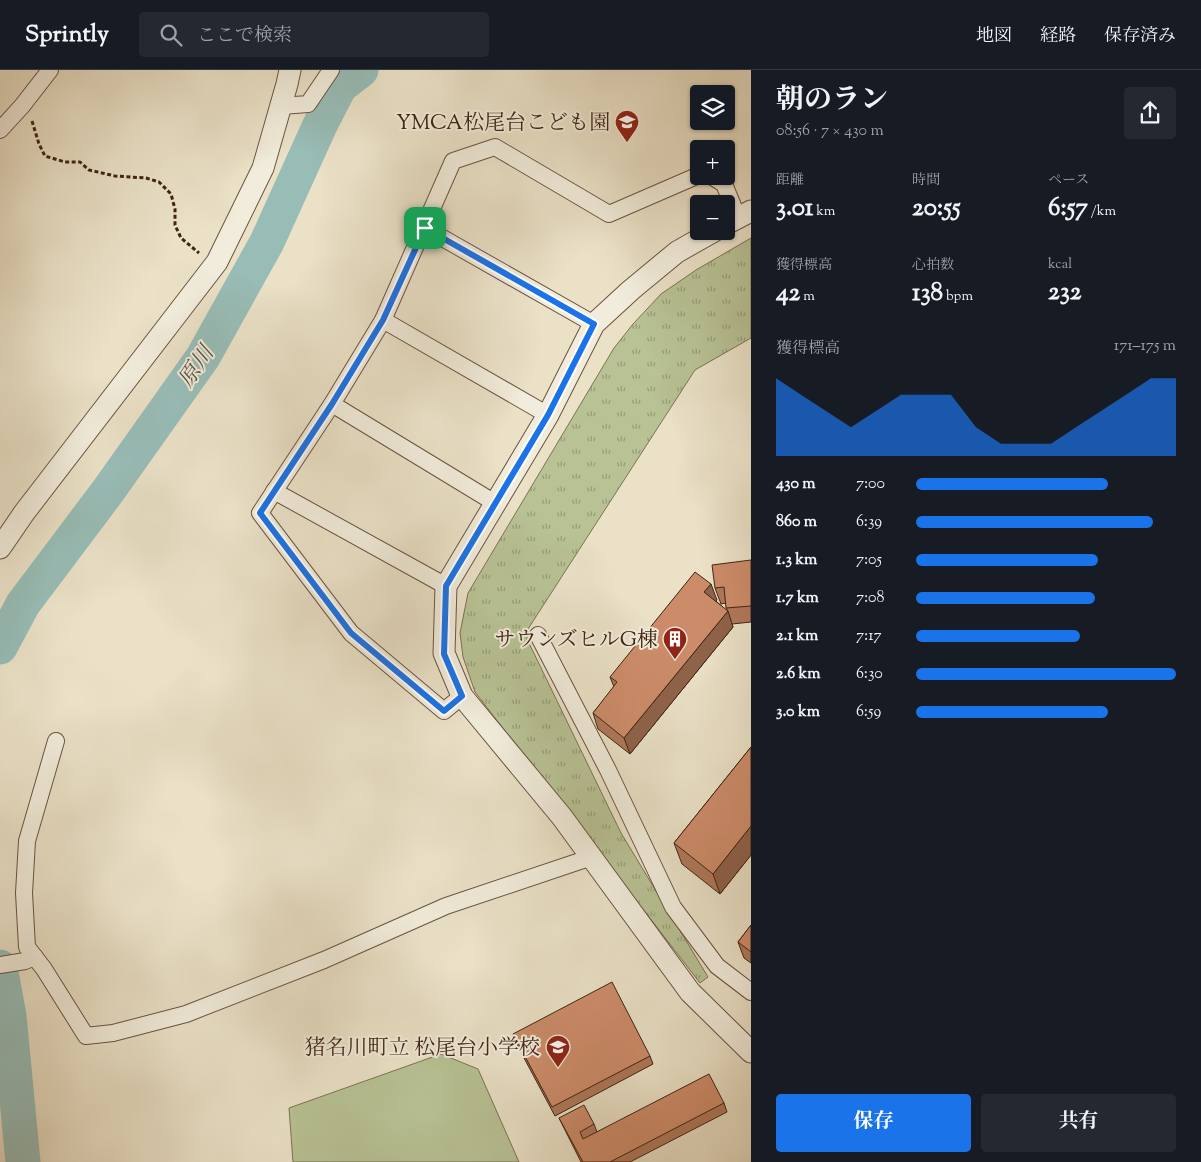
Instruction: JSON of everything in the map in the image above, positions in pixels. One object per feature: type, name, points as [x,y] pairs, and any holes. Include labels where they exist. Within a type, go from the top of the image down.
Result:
[{"type":"street","points":[[0,130],[22,106],[50,70]]},
{"type":"street","points":[[0,548],[217,262],[263,168],[290,70]]},
{"type":"street","points":[[281,106],[308,104],[331,70]]},
{"type":"street","points":[[462,696],[444,711],[351,633],[260,513],[332,404],[383,320],[453,161],[495,147],[609,214],[690,179]]},
{"type":"street","points":[[724,185],[738,218]]},
{"type":"street","points":[[425,228],[594,324]]},
{"type":"street","points":[[698,240],[677,252],[594,324],[548,415],[446,586],[444,654],[462,696],[562,817],[690,992],[751,1052]]},
{"type":"street","points":[[383,320],[548,415]]},
{"type":"street","points":[[332,404],[495,503]]},
{"type":"street","points":[[274,491],[446,586]]},
{"type":"street","points":[[538,634],[608,770],[673,907],[717,966],[751,992]]},
{"type":"street","points":[[56,741],[27,841],[24,893],[27,947],[30,959],[86,1036],[113,1033],[186,1014],[324,960],[446,906],[592,857]]},
{"type":"street","points":[[0,965],[30,959]]},
{"type":"path","points":[[22,106],[34,124],[39,144],[45,156],[65,162],[80,162],[90,170],[115,176],[146,178],[159,182],[171,194],[175,209],[175,225],[181,238],[194,251],[217,262]]},
{"type":"green space","points":[[751,238],[751,338],[695,370],[528,629],[527,639],[621,833],[708,977],[700,983],[475,692],[463,657],[460,633],[468,593],[614,348],[661,294],[696,270]]},
{"type":"green space","points":[[441,1054],[478,1069],[519,1162],[293,1162],[289,1108]]},
{"type":"building","points":[[751,560],[751,606],[726,608],[724,587],[715,588],[712,565]]},
{"type":"building","name":"サウンズヒルG棟","points":[[695,572],[711,584],[704,592],[728,611],[624,738],[593,713],[617,682],[610,677]]},
{"type":"building","points":[[751,747],[751,826],[713,874],[674,843]]},
{"type":"building","points":[[751,925],[751,952],[738,942]]},
{"type":"building","points":[[612,982],[650,1056],[552,1107],[513,1034]]},
{"type":"building","points":[[709,1074],[724,1103],[610,1162],[583,1162],[559,1118],[584,1105],[594,1124],[580,1132],[583,1139]]},
{"type":"waterway","name":"原川","points":[[0,647],[23,604],[108,491],[203,357],[267,242],[320,125],[340,86],[361,70]]},
{"type":"waterway","name":"原川","points":[[0,967],[9,1016],[23,1162]]},
{"type":"place","name":"YMCA松尾台こども園","points":[[627,143]]},
{"type":"place","name":"サウンズヒルG棟","points":[[675,660]]},
{"type":"place","name":"猪名川町立 松尾台小学校","points":[[558,1068]]},
{"type":"route","points":[[425,228],[594,324],[548,415],[446,586],[444,654],[462,696],[444,711],[351,633],[260,513],[332,404],[383,320],[425,228]]}]
